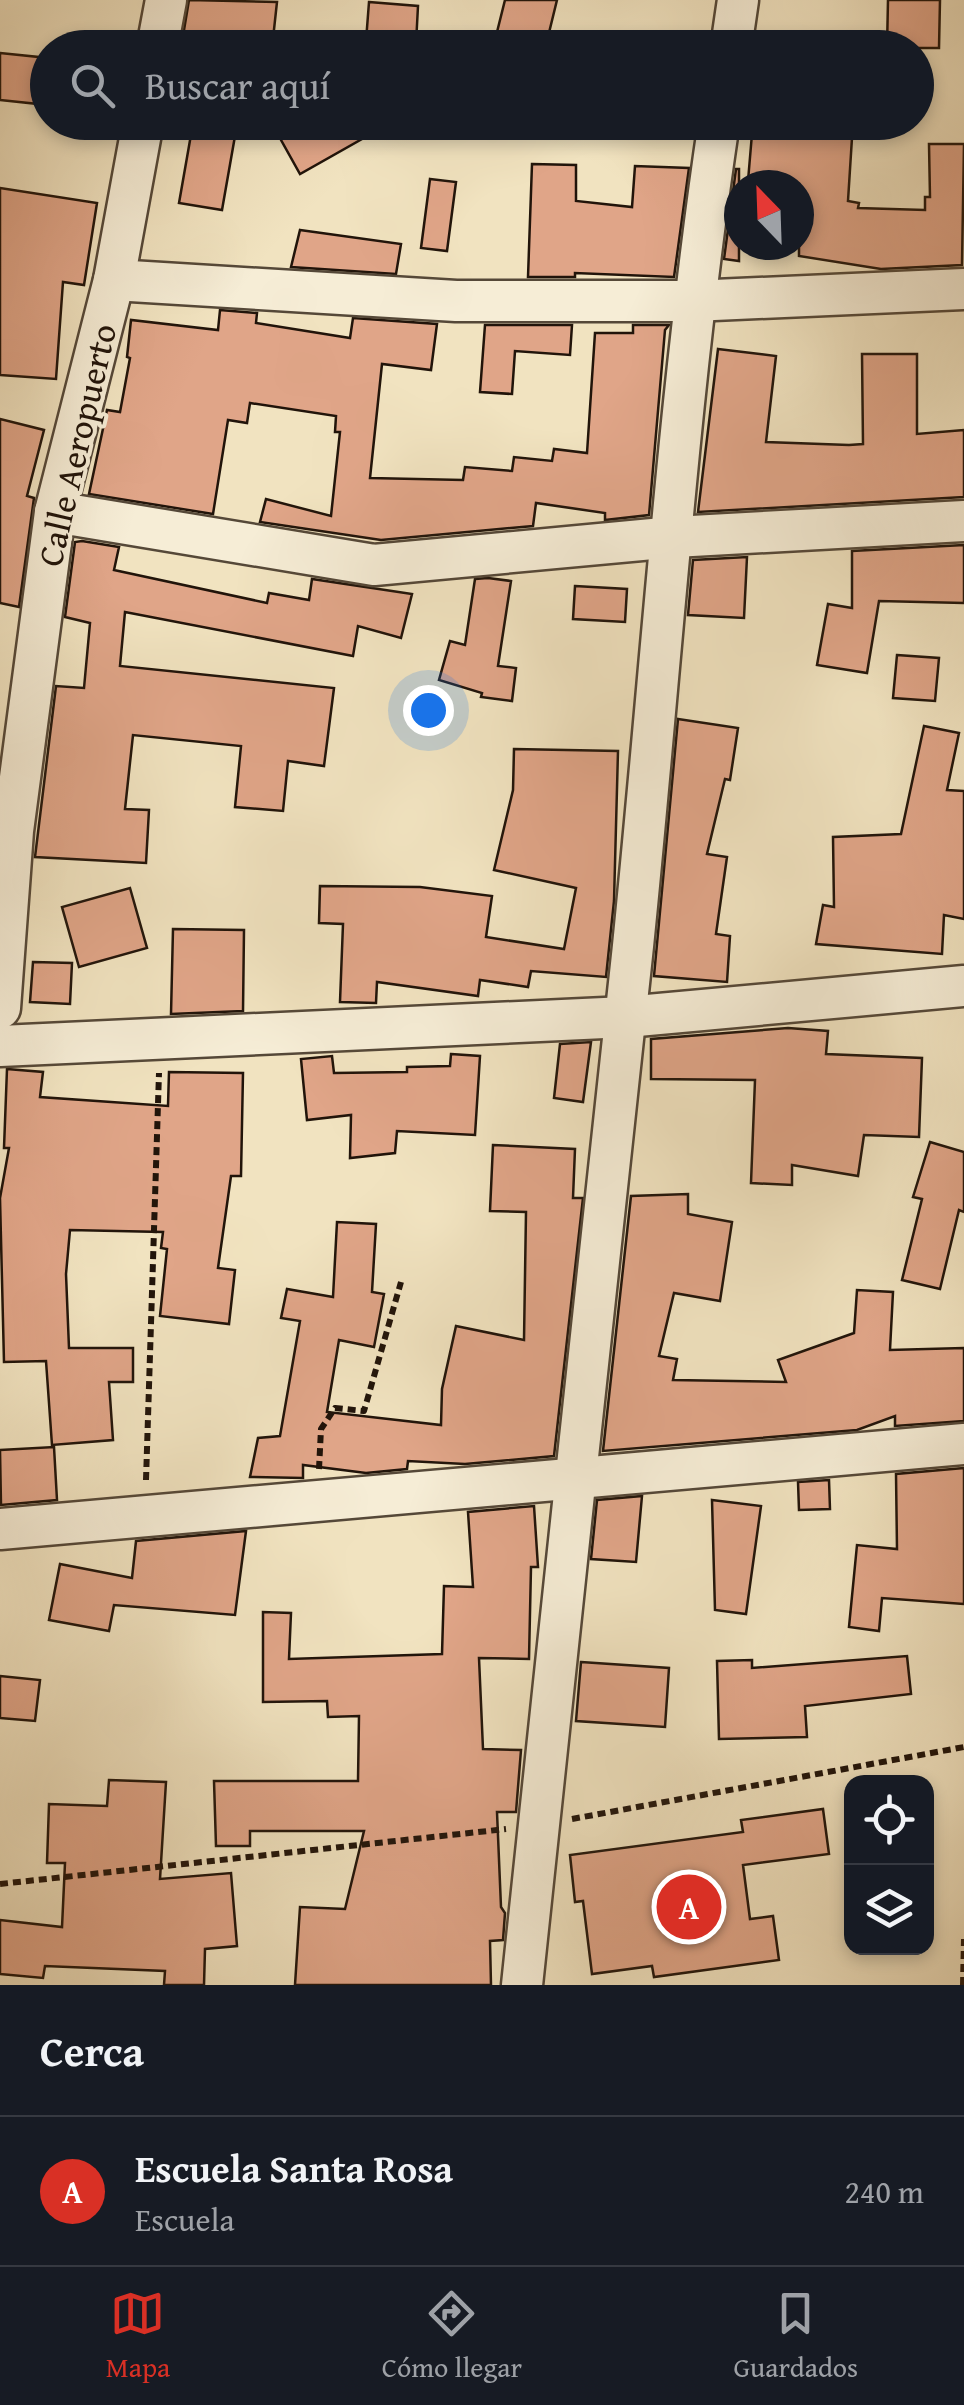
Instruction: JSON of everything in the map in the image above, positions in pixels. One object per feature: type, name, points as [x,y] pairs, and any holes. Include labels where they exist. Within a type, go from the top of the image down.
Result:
[{"type":"street","points":[[160,30],[166,0]]},
{"type":"street","points":[[734,30],[738,0]]},
{"type":"street","name":"Calle Aeropuerto","points":[[0,1008],[14,831],[56,512],[114,280],[141,140]]},
{"type":"street","points":[[522,1985],[626,1017],[674,537],[692,301],[716,140]]},
{"type":"street","points":[[114,280],[456,301],[692,301],[964,289]]},
{"type":"street","points":[[56,512],[374,565],[674,537],[964,520]]},
{"type":"street","points":[[0,1046],[160,1042],[626,1017],[964,986]]},
{"type":"street","points":[[0,1529],[964,1444]]},
{"type":"path","points":[[145,1516],[160,1042]]},
{"type":"path","points":[[317,1501],[321,1429],[335,1408],[364,1412],[401,1282]]},
{"type":"path","points":[[0,1884],[538,1826],[964,1747]]},
{"type":"path","points":[[963,1985],[964,1939]]},
{"type":"building","points":[[189,0],[277,2],[274,30],[184,30]]},
{"type":"building","points":[[505,0],[557,0],[550,30],[498,30]]},
{"type":"building","points":[[888,0],[940,0],[939,48],[934,48],[934,30],[887,30]]},
{"type":"building","points":[[369,2],[418,6],[417,30],[367,30]]},
{"type":"building","points":[[0,53],[30,56],[30,103],[0,100]]},
{"type":"building","points":[[190,140],[234,140],[222,210],[179,203]]},
{"type":"building","points":[[281,140],[360,140],[300,174]]},
{"type":"building","points":[[751,140],[852,140],[848,201],[859,203],[858,208],[925,210],[925,197],[930,197],[929,144],[964,144],[962,265],[881,269],[814,258],[814,170],[749,170]]},
{"type":"building","points":[[532,164],[576,165],[576,201],[632,207],[635,166],[689,168],[674,277],[575,273],[575,277],[528,277]]},
{"type":"building","points":[[430,179],[456,182],[447,251],[421,248]]},
{"type":"building","points":[[0,188],[97,203],[84,285],[63,282],[56,379],[0,375]]},
{"type":"building","points":[[300,230],[401,244],[396,274],[291,267]]},
{"type":"building","points":[[220,310],[257,313],[256,323],[350,338],[353,318],[437,324],[431,370],[382,364],[370,478],[463,480],[465,467],[512,471],[514,457],[552,461],[554,449],[587,453],[595,333],[633,333],[633,325],[669,325],[665,330],[649,515],[605,520],[605,513],[536,503],[533,526],[381,540],[260,522],[266,499],[331,516],[340,432],[335,432],[336,416],[250,403],[247,423],[228,420],[213,514],[89,494],[107,410],[120,412],[130,358],[127,357],[131,320],[218,330]]},
{"type":"building","points":[[485,325],[572,325],[570,355],[515,351],[512,394],[480,392]]},
{"type":"building","points":[[718,349],[776,356],[766,442],[849,445],[863,444],[862,354],[917,354],[917,434],[964,430],[964,497],[698,512]]},
{"type":"building","points":[[0,419],[44,430],[27,496],[34,498],[19,607],[0,603]]},
{"type":"building","points":[[75,542],[119,547],[114,570],[267,603],[269,593],[309,600],[312,579],[412,594],[401,638],[358,626],[353,656],[125,612],[120,666],[334,688],[324,766],[288,761],[283,811],[235,807],[241,746],[133,735],[125,809],[149,810],[146,863],[35,857],[56,686],[84,688],[90,623],[65,617]]},
{"type":"building","points":[[964,545],[964,603],[879,601],[867,673],[817,665],[828,604],[852,608],[852,551]]},
{"type":"building","points":[[747,557],[744,618],[688,615],[693,560]]},
{"type":"building","points":[[475,579],[511,581],[498,666],[516,668],[512,701],[481,697],[482,693],[439,680],[450,641],[465,645]]},
{"type":"building","points":[[575,586],[627,589],[625,622],[573,619]]},
{"type":"building","points":[[897,655],[939,658],[935,701],[893,698]]},
{"type":"building","points":[[678,719],[738,728],[730,780],[725,779],[707,854],[727,857],[716,934],[730,936],[727,982],[654,976]]},
{"type":"building","points":[[924,726],[959,733],[947,790],[964,791],[964,919],[944,915],[942,954],[816,944],[823,905],[834,907],[833,837],[901,834]]},
{"type":"building","points":[[514,749],[618,751],[614,901],[606,977],[531,971],[528,987],[480,980],[478,996],[377,982],[376,1003],[340,1002],[343,924],[319,923],[320,886],[420,887],[492,896],[486,937],[564,949],[576,888],[494,870],[513,790]]},
{"type":"building","points":[[130,888],[147,948],[79,967],[62,907]]},
{"type":"building","points":[[173,929],[244,930],[243,1011],[171,1014]]},
{"type":"building","points":[[33,962],[72,963],[70,1004],[30,1002]]},
{"type":"building","points":[[788,1028],[828,1031],[826,1054],[922,1058],[919,1137],[864,1135],[858,1176],[792,1165],[792,1185],[751,1183],[755,1080],[651,1079],[651,1039]]},
{"type":"building","points":[[591,1042],[583,1102],[554,1098],[560,1044]]},
{"type":"building","points":[[451,1054],[480,1056],[475,1135],[397,1131],[395,1153],[350,1158],[351,1115],[307,1120],[301,1059],[332,1056],[334,1073],[407,1072],[407,1067],[450,1066]]},
{"type":"building","points":[[7,1069],[43,1072],[40,1097],[168,1106],[169,1072],[243,1073],[241,1176],[231,1176],[218,1268],[235,1270],[229,1324],[160,1316],[167,1249],[161,1248],[163,1232],[70,1230],[66,1274],[69,1348],[133,1348],[133,1382],[109,1382],[113,1440],[52,1445],[46,1361],[4,1362],[0,1198],[9,1148],[4,1148]]},
{"type":"building","points":[[930,1142],[964,1152],[964,1212],[959,1210],[940,1289],[902,1280],[922,1199],[913,1197]]},
{"type":"building","points":[[493,1145],[575,1149],[573,1198],[583,1198],[554,1456],[465,1464],[408,1461],[407,1469],[366,1473],[303,1465],[303,1478],[250,1477],[258,1438],[280,1436],[300,1321],[281,1318],[287,1289],[333,1297],[337,1222],[376,1224],[372,1292],[384,1294],[374,1347],[339,1340],[327,1412],[441,1425],[442,1389],[456,1326],[524,1340],[526,1212],[490,1211]]},
{"type":"building","points":[[688,1194],[688,1214],[732,1222],[720,1301],[674,1293],[659,1356],[677,1359],[673,1380],[786,1382],[778,1360],[854,1333],[857,1290],[893,1292],[890,1350],[964,1348],[964,1421],[895,1426],[895,1416],[857,1430],[603,1451],[631,1196]]},
{"type":"building","points":[[54,1447],[57,1500],[1,1505],[0,1450]]},
{"type":"building","points":[[964,1468],[964,1604],[882,1598],[879,1631],[849,1627],[857,1545],[897,1549],[896,1474]]},
{"type":"building","points":[[829,1480],[830,1509],[799,1510],[798,1482]]},
{"type":"building","points":[[642,1496],[636,1562],[591,1559],[597,1500]]},
{"type":"building","points":[[712,1500],[761,1506],[746,1614],[715,1610]]},
{"type":"building","points":[[534,1506],[538,1567],[531,1567],[529,1659],[479,1658],[483,1749],[521,1750],[516,1812],[497,1812],[501,1907],[505,1913],[503,1940],[490,1941],[491,1985],[295,1985],[300,1907],[345,1909],[364,1831],[250,1831],[250,1846],[216,1846],[214,1781],[358,1781],[359,1716],[328,1717],[327,1701],[263,1702],[263,1612],[291,1613],[289,1659],[442,1654],[444,1586],[473,1587],[468,1512]]},
{"type":"building","points":[[246,1531],[235,1615],[114,1605],[109,1631],[49,1620],[60,1564],[132,1578],[136,1541]]},
{"type":"building","points":[[907,1656],[911,1694],[805,1706],[807,1737],[719,1739],[717,1661],[752,1660],[752,1668]]},
{"type":"building","points":[[581,1662],[669,1668],[665,1727],[576,1721]]},
{"type":"building","points":[[0,1676],[40,1680],[35,1721],[0,1718]]},
{"type":"building","points":[[109,1780],[166,1782],[160,1879],[231,1873],[237,1946],[205,1949],[204,1985],[164,1985],[165,1971],[45,1966],[43,1978],[0,1974],[0,1920],[62,1927],[65,1863],[47,1863],[49,1804],[107,1806]]},
{"type":"building","points":[[823,1809],[829,1854],[743,1865],[750,1919],[773,1916],[779,1960],[654,1977],[652,1966],[592,1974],[583,1901],[575,1902],[570,1855],[743,1832],[741,1820]]},
{"type":"place","name":"Escuela Santa Rosa","points":[[689,1907]]}]
